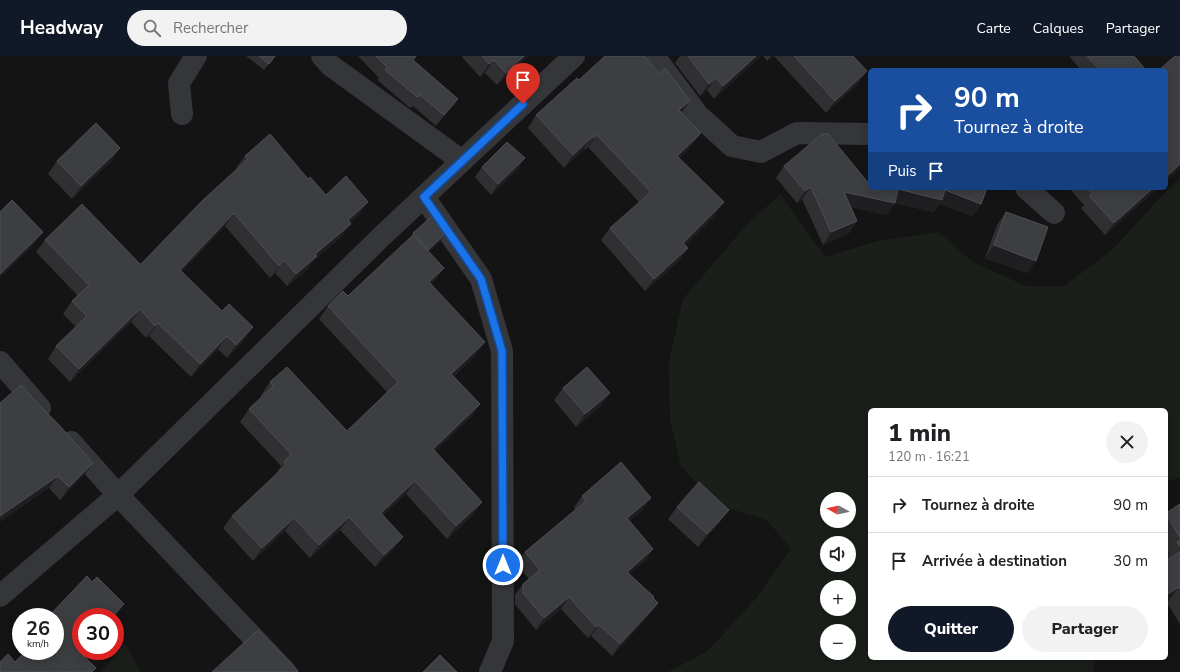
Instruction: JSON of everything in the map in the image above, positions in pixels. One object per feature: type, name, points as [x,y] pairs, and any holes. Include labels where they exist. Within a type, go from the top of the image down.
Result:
[{"type":"street","points":[[182,114],[179,83],[196,56]]},
{"type":"street","points":[[322,56],[330,65],[462,161]]},
{"type":"street","points":[[0,596],[118,495],[382,236],[574,56]]},
{"type":"street","points":[[654,56],[698,115],[732,146],[761,152],[797,133],[868,134]]},
{"type":"street","points":[[1028,190],[1054,213]]},
{"type":"street","points":[[424,197],[481,279],[502,351],[503,641],[490,672]]},
{"type":"street","points":[[0,362],[118,495],[286,672]]},
{"type":"shaded area","points":[[1180,179],[1180,478],[1168,481],[1168,408],[868,408],[868,660],[1096,660],[1093,672],[668,672],[708,651],[756,598],[791,549],[767,520],[717,505],[681,466],[670,420],[669,361],[683,299],[742,230],[780,194],[825,257],[878,241],[938,232],[973,262],[1026,286],[1064,286],[1113,249]]},
{"type":"shaded area","points":[[125,643],[141,672],[101,672],[111,660],[124,660]]},
{"type":"building","points":[[259,56],[275,56],[269,64]]},
{"type":"building","points":[[376,56],[416,56],[413,60],[458,99],[444,115],[420,95],[418,97],[416,96],[385,70],[387,67]]},
{"type":"building","points":[[482,56],[524,56],[506,73],[494,60],[489,64]]},
{"type":"building","points":[[605,56],[644,56],[659,73],[665,68],[690,101],[679,110],[701,133],[677,156],[724,202],[683,243],[688,248],[654,279],[610,228],[651,192],[597,135],[593,138],[592,137],[573,155],[536,115],[577,78],[579,80]]},
{"type":"building","points":[[688,56],[756,56],[723,86],[716,78],[709,84]]},
{"type":"building","points":[[794,56],[853,56],[867,71],[835,101]]},
{"type":"building","points":[[1087,56],[1134,56],[1144,68],[1098,68]]},
{"type":"building","points":[[1175,56],[1180,56],[1180,164],[1168,175],[1168,68],[1161,68]]},
{"type":"building","points":[[96,123],[120,148],[81,186],[57,161]]},
{"type":"building","points":[[270,134],[308,179],[310,177],[326,195],[346,176],[368,202],[348,220],[351,224],[315,254],[317,256],[296,274],[284,260],[279,266],[234,213],[180,270],[222,311],[229,304],[253,327],[236,345],[227,336],[200,364],[158,323],[155,326],[140,309],[79,369],[56,346],[87,316],[72,301],[89,285],[45,240],[82,204],[141,264],[203,200],[248,159],[245,156]]},
{"type":"building","points":[[822,134],[828,134],[868,183],[868,190],[898,190],[895,203],[844,192],[857,221],[831,232],[811,187],[805,191],[784,166]]},
{"type":"building","points":[[507,142],[525,158],[498,184],[482,167]]},
{"type":"building","points":[[902,190],[945,190],[942,200]]},
{"type":"building","points":[[945,190],[986,190],[981,204]]},
{"type":"building","points":[[1089,190],[1151,190],[1114,223],[1089,196],[1092,194]]},
{"type":"building","points":[[12,200],[43,232],[0,274],[0,212]]},
{"type":"building","points":[[1006,212],[1048,227],[1036,261],[994,245]]},
{"type":"building","points":[[432,216],[444,235],[428,250],[413,233]]},
{"type":"building","points":[[413,235],[444,268],[429,282],[485,342],[451,374],[480,404],[433,449],[482,502],[456,526],[415,481],[381,513],[403,537],[384,555],[349,517],[319,545],[294,518],[262,548],[232,516],[286,465],[284,462],[291,454],[249,409],[273,386],[270,382],[287,367],[347,431],[398,382],[328,306],[343,291],[348,296]]},
{"type":"building","points":[[587,367],[610,393],[585,414],[563,388]]},
{"type":"building","points":[[21,385],[93,463],[69,487],[58,476],[0,516],[0,403]]},
{"type":"building","points":[[621,462],[651,498],[627,518],[653,549],[627,572],[654,597],[653,598],[658,603],[620,644],[599,625],[596,627],[569,597],[544,618],[523,593],[523,584],[540,570],[525,552],[586,501],[582,496]]},
{"type":"building","points":[[699,482],[729,510],[707,534],[677,507]]},
{"type":"building","points":[[1180,504],[1180,538],[1168,517],[1168,512]]},
{"type":"building","points":[[1180,540],[1180,547],[1177,542]]},
{"type":"building","points":[[1180,552],[1180,589],[1179,587],[1168,594],[1168,560]]},
{"type":"building","points":[[87,576],[92,582],[97,577],[124,604],[120,608],[72,608],[72,660],[88,660],[96,668],[92,672],[0,672],[0,662],[8,654],[15,662],[17,660],[64,660],[64,608],[57,608]]},
{"type":"building","points":[[258,630],[298,671],[297,672],[212,672]]},
{"type":"building","points":[[440,655],[457,672],[423,672]]},
{"type":"route","points":[[503,565],[502,351],[481,279],[424,197],[523,104]]}]
